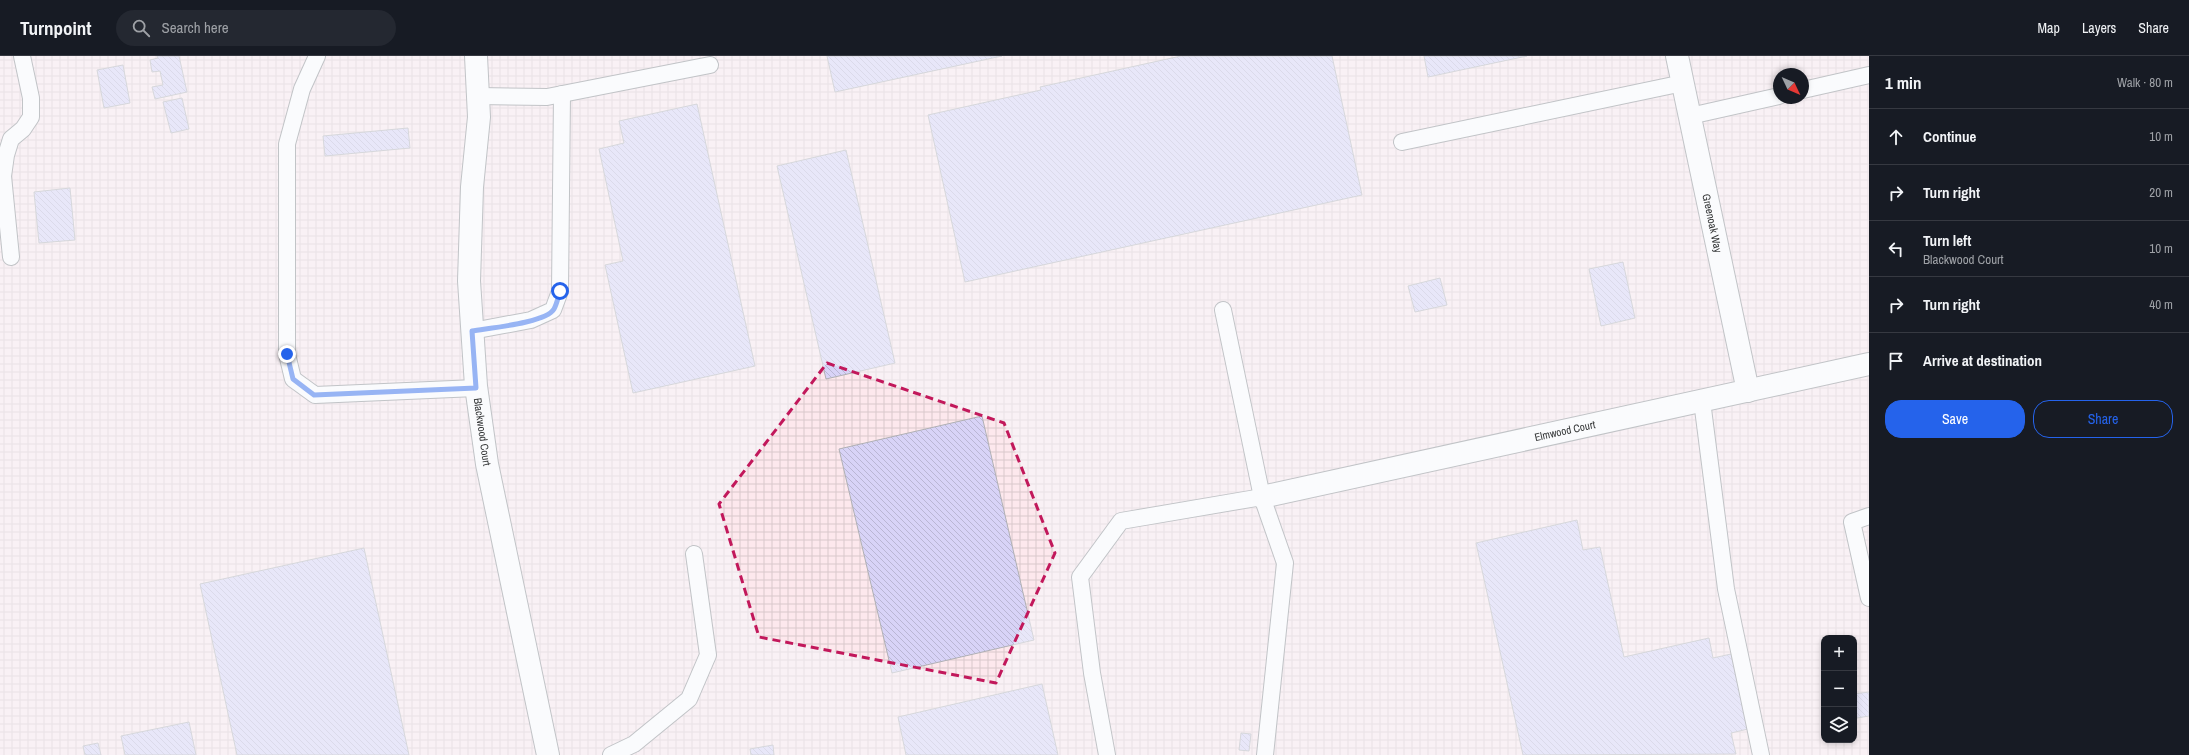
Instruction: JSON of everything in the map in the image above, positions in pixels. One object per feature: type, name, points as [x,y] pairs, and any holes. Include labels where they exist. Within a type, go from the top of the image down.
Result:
[{"type":"street","name":"Blackwood Court","points":[[476,56],[479,117],[472,188],[469,281],[476,388],[487,464],[548,755]]},
{"type":"street","name":"Greenoak Way","points":[[1677,56],[1748,391]]},
{"type":"street","name":"Elmwood Court","points":[[1262,497],[1869,364]]},
{"type":"lane","points":[[11,257],[3,176],[6,155],[11,139],[22,129],[31,117],[31,98],[22,56]]},
{"type":"lane","points":[[317,56],[302,89],[287,144],[287,354],[293,379],[314,395],[476,388]]},
{"type":"lane","points":[[478,96],[547,97],[710,65]]},
{"type":"lane","points":[[1809,89],[1869,75]]},
{"type":"lane","points":[[1402,142],[1683,83]]},
{"type":"lane","points":[[472,331],[531,320],[553,310],[560,291],[562,94]]},
{"type":"lane","points":[[1690,116],[1773,97]]},
{"type":"lane","points":[[1224,310],[1262,497],[1285,563],[1265,755]]},
{"type":"lane","points":[[1702,400],[1726,589],[1761,755]]},
{"type":"lane","points":[[1107,755],[1092,673],[1080,577],[1121,521],[1262,497]]},
{"type":"lane","points":[[1869,516],[1852,522],[1869,598]]},
{"type":"lane","points":[[611,755],[634,744],[688,699],[708,655],[694,554]]},
{"type":"highlighted area","points":[[827,363],[1004,423],[1055,553],[996,683],[759,637],[719,504]]},
{"type":"shaded area","points":[[0,56],[1869,56],[1869,755],[0,755]]},
{"type":"building","points":[[157,56],[179,56],[187,92],[155,99],[152,87],[163,85],[160,71],[152,72],[150,60],[158,58]]},
{"type":"building","points":[[827,56],[1002,56],[835,92]]},
{"type":"building","points":[[1181,56],[1332,56],[1362,195],[965,282],[928,115],[1041,90],[1040,87]]},
{"type":"building","points":[[1424,56],[1527,56],[1428,77]]},
{"type":"building","points":[[123,65],[130,103],[104,108],[97,70]]},
{"type":"building","points":[[182,98],[189,129],[171,133],[163,102]]},
{"type":"building","points":[[697,104],[755,366],[633,393],[605,265],[623,261],[599,149],[624,143],[619,121]]},
{"type":"building","points":[[408,128],[410,148],[325,156],[323,136]]},
{"type":"building","points":[[846,150],[895,363],[826,379],[777,166]]},
{"type":"building","points":[[70,188],[75,240],[39,243],[34,192]]},
{"type":"building","points":[[1623,262],[1635,318],[1601,326],[1589,269]]},
{"type":"building","points":[[1440,278],[1447,305],[1415,312],[1408,286]]},
{"type":"building","points":[[982,416],[1034,640],[892,673],[839,449]]},
{"type":"building","points":[[1577,520],[1583,550],[1600,547],[1624,657],[1709,638],[1713,658],[1731,654],[1748,729],[1731,733],[1736,754],[1523,755],[1476,543]]},
{"type":"building","points":[[364,548],[409,755],[237,755],[200,584]]},
{"type":"building","points":[[1042,684],[1058,755],[906,755],[898,717]]},
{"type":"building","points":[[1869,692],[1869,716],[1857,718],[1857,694]]},
{"type":"building","points":[[189,722],[196,755],[125,755],[121,736]]},
{"type":"building","points":[[1241,733],[1251,734],[1249,751],[1239,750]]},
{"type":"building","points":[[98,743],[101,755],[85,755],[83,746]]},
{"type":"building","points":[[773,745],[774,755],[751,755],[750,749]]},
{"type":"route","points":[[287,354],[293,379],[314,395],[476,388],[472,331],[531,320],[544,316],[553,310],[560,291]]}]
